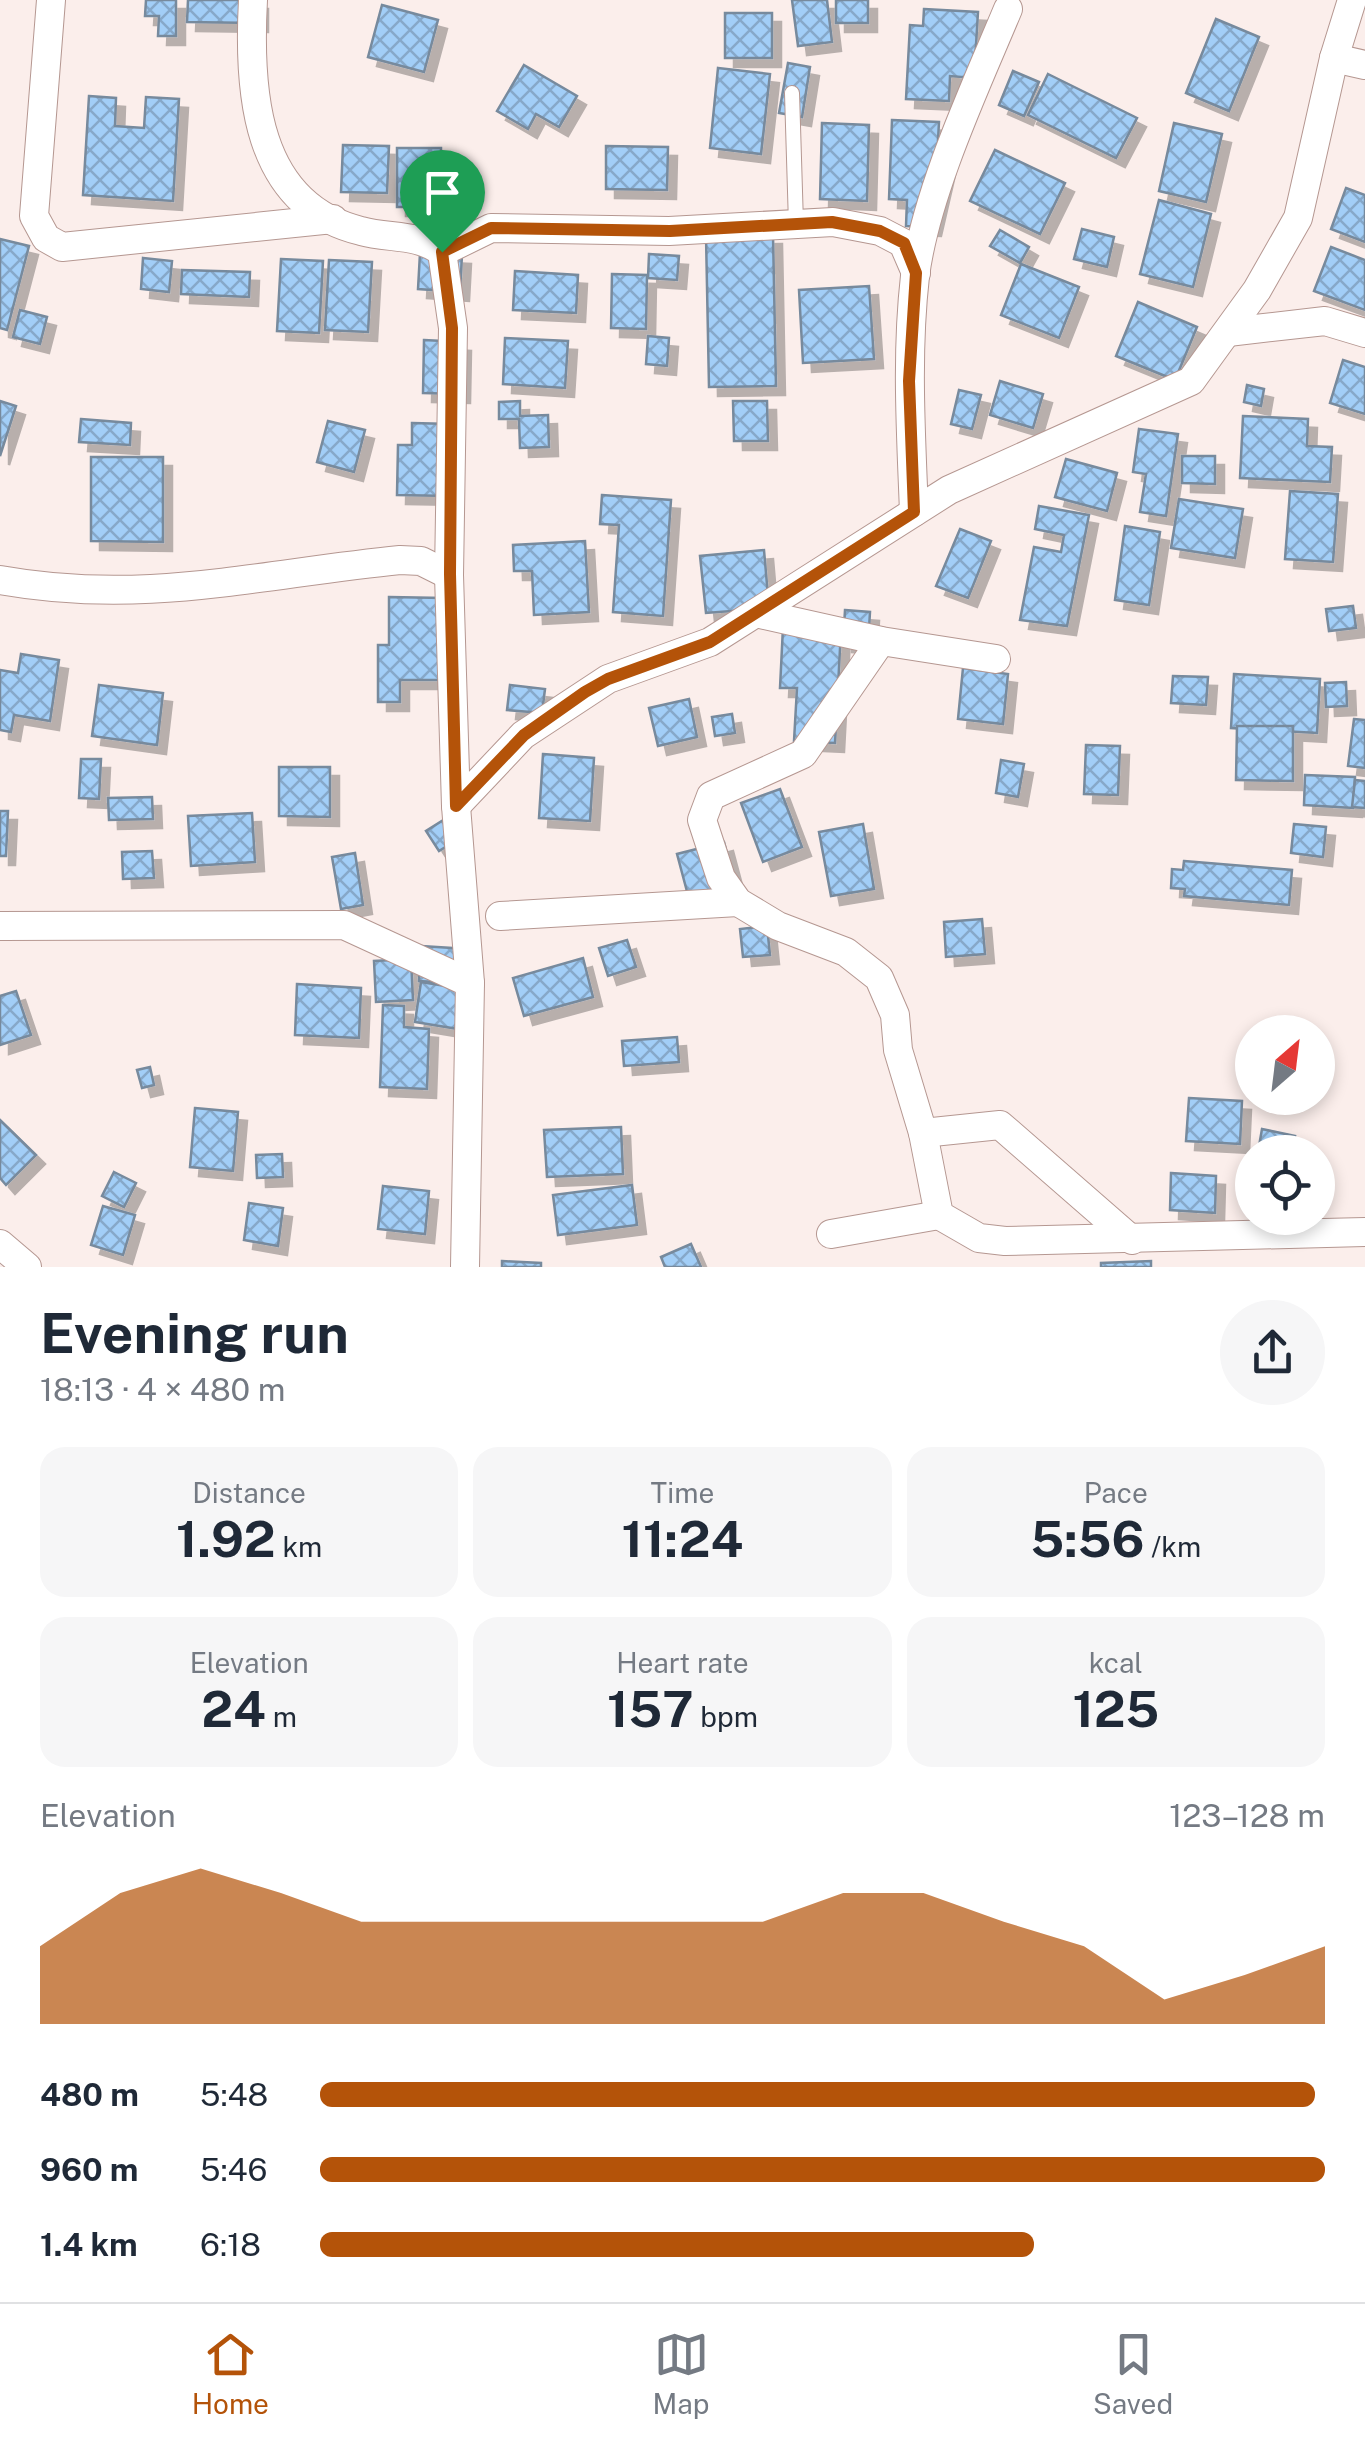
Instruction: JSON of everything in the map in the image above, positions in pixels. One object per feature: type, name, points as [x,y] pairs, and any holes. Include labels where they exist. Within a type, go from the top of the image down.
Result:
[{"type":"street","points":[[51,0],[34,216],[46,238],[62,247],[333,220]]},
{"type":"street","points":[[253,0],[260,127],[271,162],[302,199],[333,220],[360,232],[416,238],[442,252]]},
{"type":"street","points":[[456,806],[524,735],[585,692],[608,679],[710,642],[914,512],[1008,461],[1191,381],[1228,332],[1298,218],[1334,58],[1352,0]]},
{"type":"street","points":[[914,512],[909,381],[916,273],[968,108],[1008,10]]},
{"type":"street","points":[[1334,58],[1365,65]]},
{"type":"street","points":[[442,252],[491,228],[670,231],[832,222],[880,231],[904,243],[916,273]]},
{"type":"street","points":[[442,252],[452,328],[450,574],[456,806],[470,983],[464,1267]]},
{"type":"street","points":[[1228,332],[1325,321],[1365,333]]},
{"type":"street","points":[[0,580],[62,590],[183,590],[400,560],[421,560],[450,574]]},
{"type":"street","points":[[756,613],[880,641],[996,659]]},
{"type":"street","points":[[880,641],[803,754],[712,796],[702,820],[721,878],[738,902],[778,926],[846,952],[880,978],[894,1015],[898,1050],[923,1133],[939,1215]]},
{"type":"street","points":[[500,916],[738,902]]},
{"type":"street","points":[[0,926],[344,925],[470,983]]},
{"type":"street","points":[[923,1133],[1000,1126],[1132,1240]]},
{"type":"street","points":[[830,1234],[939,1215],[979,1238],[1132,1240],[1365,1232]]},
{"type":"street","points":[[0,1244],[27,1267]]},
{"type":"lane","points":[[792,92],[796,224]]},
{"type":"building","points":[[146,0],[176,0],[176,36],[158,36],[159,16],[145,16]]},
{"type":"building","points":[[188,0],[259,0],[259,23],[187,22]]},
{"type":"building","points":[[792,0],[827,0],[832,42],[798,46]]},
{"type":"building","points":[[836,0],[868,0],[868,23],[836,23]]},
{"type":"building","points":[[382,5],[438,20],[424,72],[368,57]]},
{"type":"building","points":[[924,9],[978,12],[974,78],[950,76],[949,101],[906,99],[910,25],[923,26]]},
{"type":"building","points":[[725,13],[772,13],[772,58],[725,58]]},
{"type":"building","points":[[1216,19],[1259,37],[1229,111],[1186,93]]},
{"type":"building","points":[[788,63],[810,67],[802,117],[779,113]]},
{"type":"building","points":[[524,65],[577,96],[559,127],[536,114],[528,129],[497,111]]},
{"type":"building","points":[[718,68],[770,74],[761,154],[710,148]]},
{"type":"building","points":[[1013,71],[1039,82],[1024,116],[999,105]]},
{"type":"building","points":[[1048,74],[1137,118],[1116,158],[1028,115]]},
{"type":"building","points":[[89,96],[116,98],[115,126],[144,128],[146,97],[179,99],[173,201],[83,195]]},
{"type":"building","points":[[892,120],[939,122],[938,140],[952,140],[932,227],[906,226],[907,200],[889,199]]},
{"type":"building","points":[[822,123],[869,125],[867,201],[820,199]]},
{"type":"building","points":[[1174,123],[1222,134],[1206,202],[1159,191]]},
{"type":"building","points":[[343,145],[389,146],[387,193],[341,192]]},
{"type":"building","points":[[606,146],[668,147],[667,190],[606,189]]},
{"type":"building","points":[[397,148],[441,148],[441,207],[397,207]]},
{"type":"building","points":[[995,150],[1065,183],[1040,234],[970,201]]},
{"type":"building","points":[[1346,188],[1365,195],[1365,242],[1331,229]]},
{"type":"building","points":[[1159,200],[1211,214],[1193,287],[1140,274]]},
{"type":"building","points":[[1082,229],[1114,237],[1107,267],[1074,259]]},
{"type":"building","points":[[1000,230],[1029,247],[1020,263],[990,246]]},
{"type":"building","points":[[773,235],[776,386],[709,387],[706,236]]},
{"type":"building","points":[[0,239],[29,246],[7,330],[0,328]]},
{"type":"building","points":[[1331,247],[1365,260],[1365,310],[1314,291]]},
{"type":"building","points":[[420,253],[462,255],[460,292],[418,289]]},
{"type":"building","points":[[649,254],[679,256],[677,280],[648,278]]},
{"type":"building","points":[[143,258],[172,261],[169,292],[141,289]]},
{"type":"building","points":[[281,259],[323,261],[319,333],[277,331]]},
{"type":"building","points":[[329,260],[372,262],[368,332],[325,330]]},
{"type":"building","points":[[1021,264],[1079,287],[1059,338],[1001,315]]},
{"type":"building","points":[[182,270],[250,272],[249,297],[181,294]]},
{"type":"building","points":[[515,271],[578,275],[576,313],[513,310]]},
{"type":"building","points":[[612,274],[647,275],[646,329],[611,328]]},
{"type":"building","points":[[869,286],[874,359],[803,363],[799,290]]},
{"type":"building","points":[[1138,302],[1197,327],[1175,380],[1116,356]]},
{"type":"building","points":[[20,310],[47,317],[40,344],[13,337]]},
{"type":"building","points":[[648,336],[669,338],[667,366],[646,364]]},
{"type":"building","points":[[505,338],[568,341],[565,388],[503,384]]},
{"type":"building","points":[[424,340],[462,342],[461,394],[423,393]]},
{"type":"building","points":[[1343,360],[1365,367],[1365,414],[1330,403]]},
{"type":"building","points":[[1000,381],[1043,394],[1033,428],[990,415]]},
{"type":"building","points":[[1247,385],[1264,389],[1261,406],[1244,402]]},
{"type":"building","points":[[959,390],[981,395],[972,429],[951,424]]},
{"type":"building","points":[[0,401],[16,406],[0,456]]},
{"type":"building","points":[[520,401],[520,416],[548,415],[549,447],[520,448],[519,419],[499,419],[499,402]]},
{"type":"building","points":[[733,401],[767,401],[768,441],[734,441]]},
{"type":"building","points":[[1243,416],[1308,419],[1307,446],[1332,447],[1330,482],[1240,478]]},
{"type":"building","points":[[81,419],[131,423],[130,445],[79,442]]},
{"type":"building","points":[[328,421],[365,430],[354,472],[317,462]]},
{"type":"building","points":[[412,423],[451,424],[450,496],[397,495],[398,445],[412,445]]},
{"type":"building","points":[[1139,429],[1178,434],[1166,516],[1140,512],[1146,474],[1133,472]]},
{"type":"building","points":[[1182,456],[1215,456],[1215,484],[1182,483]]},
{"type":"building","points":[[91,457],[163,457],[163,542],[91,541]]},
{"type":"building","points":[[1066,459],[1117,473],[1107,511],[1055,497]]},
{"type":"building","points":[[1290,491],[1338,494],[1333,562],[1285,559]]},
{"type":"building","points":[[602,495],[671,500],[663,616],[613,612],[619,525],[600,524]]},
{"type":"building","points":[[1179,499],[1243,509],[1235,558],[1171,548]]},
{"type":"building","points":[[1039,506],[1089,515],[1067,626],[1020,620],[1034,547],[1061,552],[1064,535],[1035,529]]},
{"type":"building","points":[[1125,526],[1160,532],[1149,605],[1115,600]]},
{"type":"building","points":[[960,529],[991,541],[968,598],[936,586]]},
{"type":"building","points":[[585,541],[589,612],[534,615],[532,571],[514,571],[513,545]]},
{"type":"building","points":[[764,550],[769,608],[706,613],[700,556]]},
{"type":"building","points":[[389,597],[444,598],[443,680],[400,680],[400,702],[378,702],[378,645],[389,645]]},
{"type":"building","points":[[1353,606],[1356,628],[1329,631],[1326,609]]},
{"type":"building","points":[[845,610],[870,612],[868,645],[843,643]]},
{"type":"building","points":[[783,627],[841,630],[835,743],[794,741],[797,688],[780,688]]},
{"type":"building","points":[[21,654],[59,660],[50,721],[14,715],[11,732],[0,730],[0,670],[18,673]]},
{"type":"building","points":[[963,668],[1008,674],[1003,724],[958,719]]},
{"type":"building","points":[[1234,674],[1320,679],[1317,733],[1231,728]]},
{"type":"building","points":[[1173,676],[1208,677],[1206,705],[1171,703]]},
{"type":"building","points":[[1346,682],[1347,706],[1326,707],[1325,683]]},
{"type":"building","points":[[99,685],[163,693],[157,745],[92,736]]},
{"type":"building","points":[[510,685],[545,689],[542,713],[507,710]]},
{"type":"building","points":[[689,699],[697,737],[658,746],[649,708]]},
{"type":"building","points":[[732,714],[735,733],[715,736],[712,717]]},
{"type":"building","points":[[1354,719],[1365,720],[1365,768],[1348,766]]},
{"type":"building","points":[[1237,726],[1293,726],[1293,781],[1236,780]]},
{"type":"building","points":[[1086,745],[1120,746],[1118,795],[1084,794]]},
{"type":"building","points":[[543,754],[594,758],[590,821],[539,818]]},
{"type":"building","points":[[81,759],[101,759],[99,799],[79,798]]},
{"type":"building","points":[[1001,760],[1024,764],[1018,797],[996,793]]},
{"type":"building","points":[[279,767],[330,767],[330,817],[279,816]]},
{"type":"building","points":[[1305,775],[1355,777],[1353,808],[1304,805]]},
{"type":"building","points":[[1355,780],[1365,781],[1365,808],[1352,807]]},
{"type":"building","points":[[780,789],[802,847],[763,862],[741,803]]},
{"type":"building","points":[[152,797],[153,819],[109,820],[108,798]]},
{"type":"building","points":[[0,811],[8,811],[6,856],[0,856]]},
{"type":"building","points":[[252,813],[255,862],[191,866],[188,816]]},
{"type":"building","points":[[445,819],[458,839],[439,851],[426,831]]},
{"type":"building","points":[[863,824],[874,889],[831,896],[819,832]]},
{"type":"building","points":[[1294,824],[1326,827],[1323,857],[1291,853]]},
{"type":"building","points":[[724,842],[736,887],[689,899],[677,854]]},
{"type":"building","points":[[152,851],[154,878],[123,879],[122,852]]},
{"type":"building","points":[[355,853],[363,905],[341,909],[332,857]]},
{"type":"building","points":[[1184,861],[1292,870],[1289,905],[1184,896],[1185,889],[1171,888],[1172,869],[1183,870]]},
{"type":"building","points":[[982,919],[985,954],[946,957],[944,922]]},
{"type":"building","points":[[767,926],[770,955],[743,957],[740,929]]},
{"type":"building","points":[[627,940],[636,967],[608,976],[599,948]]},
{"type":"building","points":[[421,946],[468,949],[466,984],[419,981]]},
{"type":"building","points":[[583,958],[593,997],[524,1016],[513,978]]},
{"type":"building","points":[[411,959],[413,1000],[376,1002],[374,961]]},
{"type":"building","points":[[421,982],[464,989],[458,1029],[415,1022]]},
{"type":"building","points":[[297,984],[361,988],[359,1038],[295,1035]]},
{"type":"building","points":[[16,991],[31,1035],[0,1045],[0,996]]},
{"type":"building","points":[[383,1005],[404,1006],[404,1027],[429,1029],[427,1089],[380,1087]]},
{"type":"building","points":[[677,1037],[679,1062],[624,1066],[622,1041]]},
{"type":"building","points":[[150,1067],[154,1085],[142,1088],[137,1070]]},
{"type":"building","points":[[1189,1098],[1235,1101],[1235,1115],[1241,1115],[1240,1135],[1235,1135],[1235,1144],[1186,1141]]},
{"type":"building","points":[[195,1108],[238,1112],[233,1171],[190,1167]]},
{"type":"building","points":[[0,1120],[36,1155],[6,1185],[0,1178]]},
{"type":"building","points":[[621,1127],[623,1174],[547,1177],[544,1130]]},
{"type":"building","points":[[1262,1129],[1290,1135],[1261,1135]]},
{"type":"building","points":[[282,1154],[283,1177],[257,1178],[256,1155]]},
{"type":"building","points":[[114,1172],[136,1183],[124,1207],[102,1196]]},
{"type":"building","points":[[1171,1173],[1216,1176],[1215,1213],[1170,1210]]},
{"type":"building","points":[[632,1185],[637,1225],[558,1235],[553,1195]]},
{"type":"building","points":[[383,1186],[429,1191],[425,1234],[378,1229]]},
{"type":"building","points":[[249,1203],[283,1208],[278,1246],[244,1240]]},
{"type":"building","points":[[103,1206],[135,1215],[123,1255],[91,1245]]},
{"type":"building","points":[[691,1244],[701,1267],[665,1267],[661,1257]]},
{"type":"building","points":[[502,1261],[541,1263],[541,1267],[502,1267]]},
{"type":"building","points":[[1151,1261],[1151,1267],[1101,1267],[1101,1263]]},
{"type":"route","points":[[832,222],[880,231],[904,243],[916,273],[909,381],[914,512],[710,642],[608,679],[585,692],[524,735],[456,806],[450,574],[454,399],[452,328],[442,252],[491,228],[670,231],[832,222]]}]
